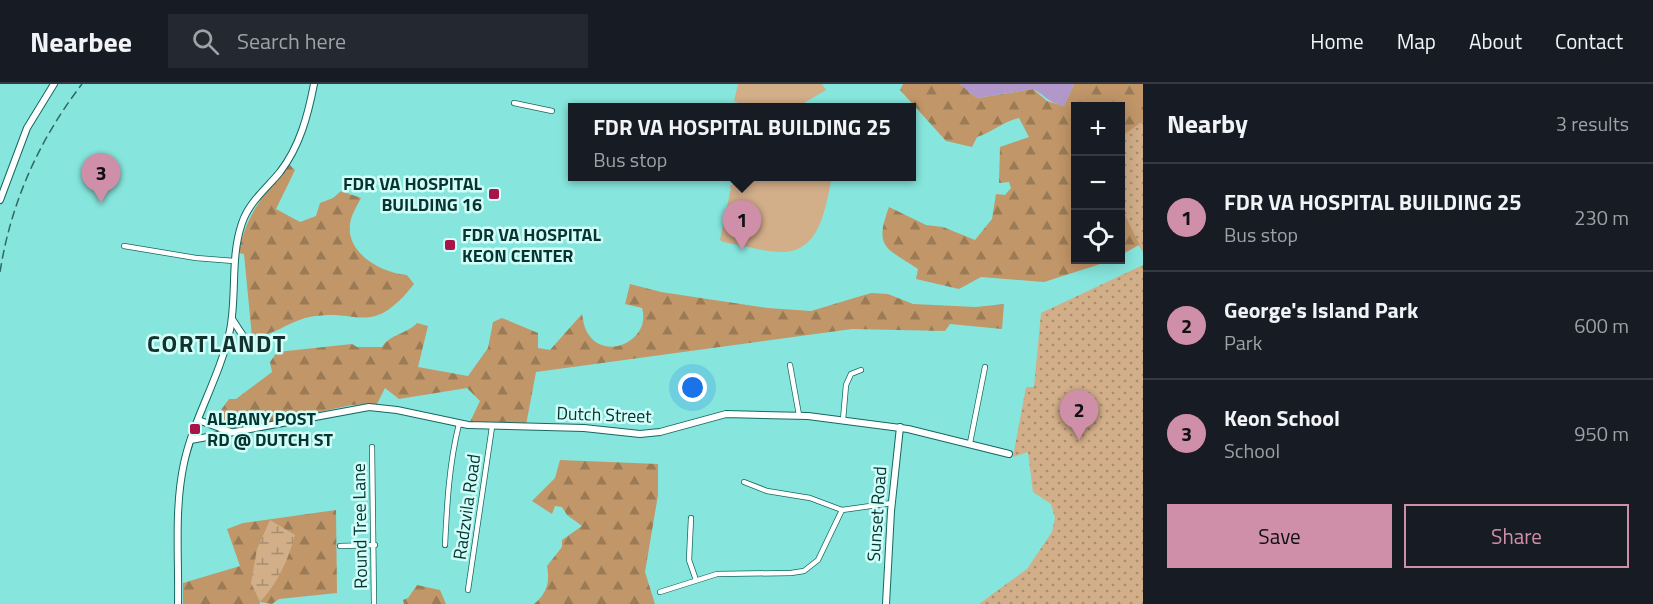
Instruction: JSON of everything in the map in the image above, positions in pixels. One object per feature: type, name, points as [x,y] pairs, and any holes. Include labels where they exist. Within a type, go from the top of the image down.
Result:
[{"type":"street","points":[[0,200],[27,128],[54,84]]},
{"type":"street","points":[[178,604],[181,482],[191,440],[221,363],[232,319],[234,261],[244,217],[280,171],[301,136],[315,84]]},
{"type":"street","points":[[514,103],[552,111]]},
{"type":"street","points":[[124,246],[196,258],[234,261]]},
{"type":"street","points":[[232,319],[247,342]]},
{"type":"street","points":[[790,365],[799,415]]},
{"type":"street","points":[[970,443],[985,367]]},
{"type":"street","points":[[843,420],[846,385],[851,374],[861,370]]},
{"type":"street","name":"Dutch Street","points":[[191,440],[369,407],[397,410],[459,424],[492,427],[584,428],[649,434],[726,414],[799,415],[900,427],[1009,454]]},
{"type":"street","points":[[198,420],[231,432]]},
{"type":"street","points":[[445,545],[452,452],[459,424]]},
{"type":"street","name":"Radzvila Road","points":[[468,590],[492,427]]},
{"type":"street","name":"Sunset Road","points":[[886,604],[892,503],[900,427]]},
{"type":"street","name":"Round Tree Lane","points":[[372,447],[374,604]]},
{"type":"street","points":[[744,482],[767,491],[810,498],[842,510],[892,503]]},
{"type":"street","points":[[660,592],[717,574],[791,573],[812,567],[818,560],[842,510]]},
{"type":"street","points":[[691,518],[689,560],[696,580]]},
{"type":"street","points":[[340,546],[375,545]]},
{"type":"green space","points":[[738,84],[822,84],[826,90],[804,103],[738,103],[734,101]]},
{"type":"green space","points":[[903,84],[960,84],[977,98],[1033,89],[1047,101],[1064,106],[1074,84],[1143,84],[1143,252],[1139,245],[1125,253],[1125,102],[1071,102],[1071,264],[1100,264],[1044,282],[981,277],[959,289],[916,279],[918,269],[890,251],[883,239],[889,207],[926,225],[943,227],[975,240],[992,219],[996,194],[1005,195],[1011,188],[1009,182],[999,183],[1000,147],[1029,137],[1019,118],[977,137],[972,147],[946,141],[916,108],[916,103],[912,103],[900,90]]},
{"type":"green space","points":[[1143,121],[1143,252],[1125,215],[1125,134]]},
{"type":"green space","points":[[289,164],[295,170],[276,209],[300,222],[316,216],[320,203],[333,198],[341,191],[361,198],[350,224],[350,235],[354,244],[360,253],[377,266],[407,275],[414,284],[399,301],[385,312],[374,316],[362,318],[323,315],[305,318],[265,335],[252,337],[244,254],[239,253],[251,216]]},
{"type":"green space","points":[[736,181],[831,181],[819,227],[812,237],[793,251],[779,252],[720,240],[731,188],[729,187]]},
{"type":"green space","points":[[1143,265],[1143,604],[979,604],[1027,569],[1052,532],[1055,518],[1051,504],[1033,492],[1028,452],[1013,457],[1026,387],[1034,387],[1041,313]]},
{"type":"green space","points":[[630,284],[661,292],[768,308],[811,311],[871,293],[888,294],[913,304],[976,307],[1004,304],[1002,329],[950,324],[945,331],[852,329],[536,372],[526,425],[470,422],[480,401],[467,388],[399,399],[385,388],[377,404],[352,405],[244,428],[232,428],[213,421],[229,399],[236,399],[272,372],[270,362],[277,352],[352,344],[357,347],[382,347],[389,339],[417,323],[428,326],[418,367],[468,376],[488,348],[493,322],[502,318],[538,333],[538,348],[550,350],[582,314],[586,330],[595,341],[604,346],[625,344],[640,330],[643,319],[642,308],[625,304]]},
{"type":"green space","points":[[560,460],[658,464],[658,495],[645,572],[655,604],[534,604],[545,591],[548,582],[547,566],[562,547],[562,540],[582,526],[567,515],[562,507],[555,506],[552,514],[532,501],[555,478]]},
{"type":"green space","points":[[336,510],[337,593],[279,599],[272,604],[260,602],[260,604],[183,604],[183,583],[240,566],[227,529],[243,523]]},
{"type":"green space","points":[[270,520],[295,535],[282,571],[260,602],[251,583],[257,549]]},
{"type":"green space","points":[[417,585],[440,590],[446,604],[404,604],[403,600],[408,598]]},
{"type":"shaded area","points":[[960,84],[1074,84],[1064,106],[1033,89],[977,98]]},
{"type":"railway","points":[[0,272],[11,221],[29,173],[53,127],[82,84]]},
{"type":"place","name":"FDR VA HOSPITAL BUILDING 16","points":[[494,194]]},
{"type":"place","name":"Keon School","points":[[101,203]]},
{"type":"place","name":"FDR VA HOSPITAL KEON CENTER","points":[[450,245]]},
{"type":"place","name":"FDR VA HOSPITAL BUILDING 25","points":[[742,250]]},
{"type":"place","name":"ALBANY POST RD @ DUTCH ST","points":[[195,429]]},
{"type":"place","name":"George's Island Park","points":[[1079,440]]},
{"type":"district","name":"CORTLANDT","points":[[217,344]]}]
